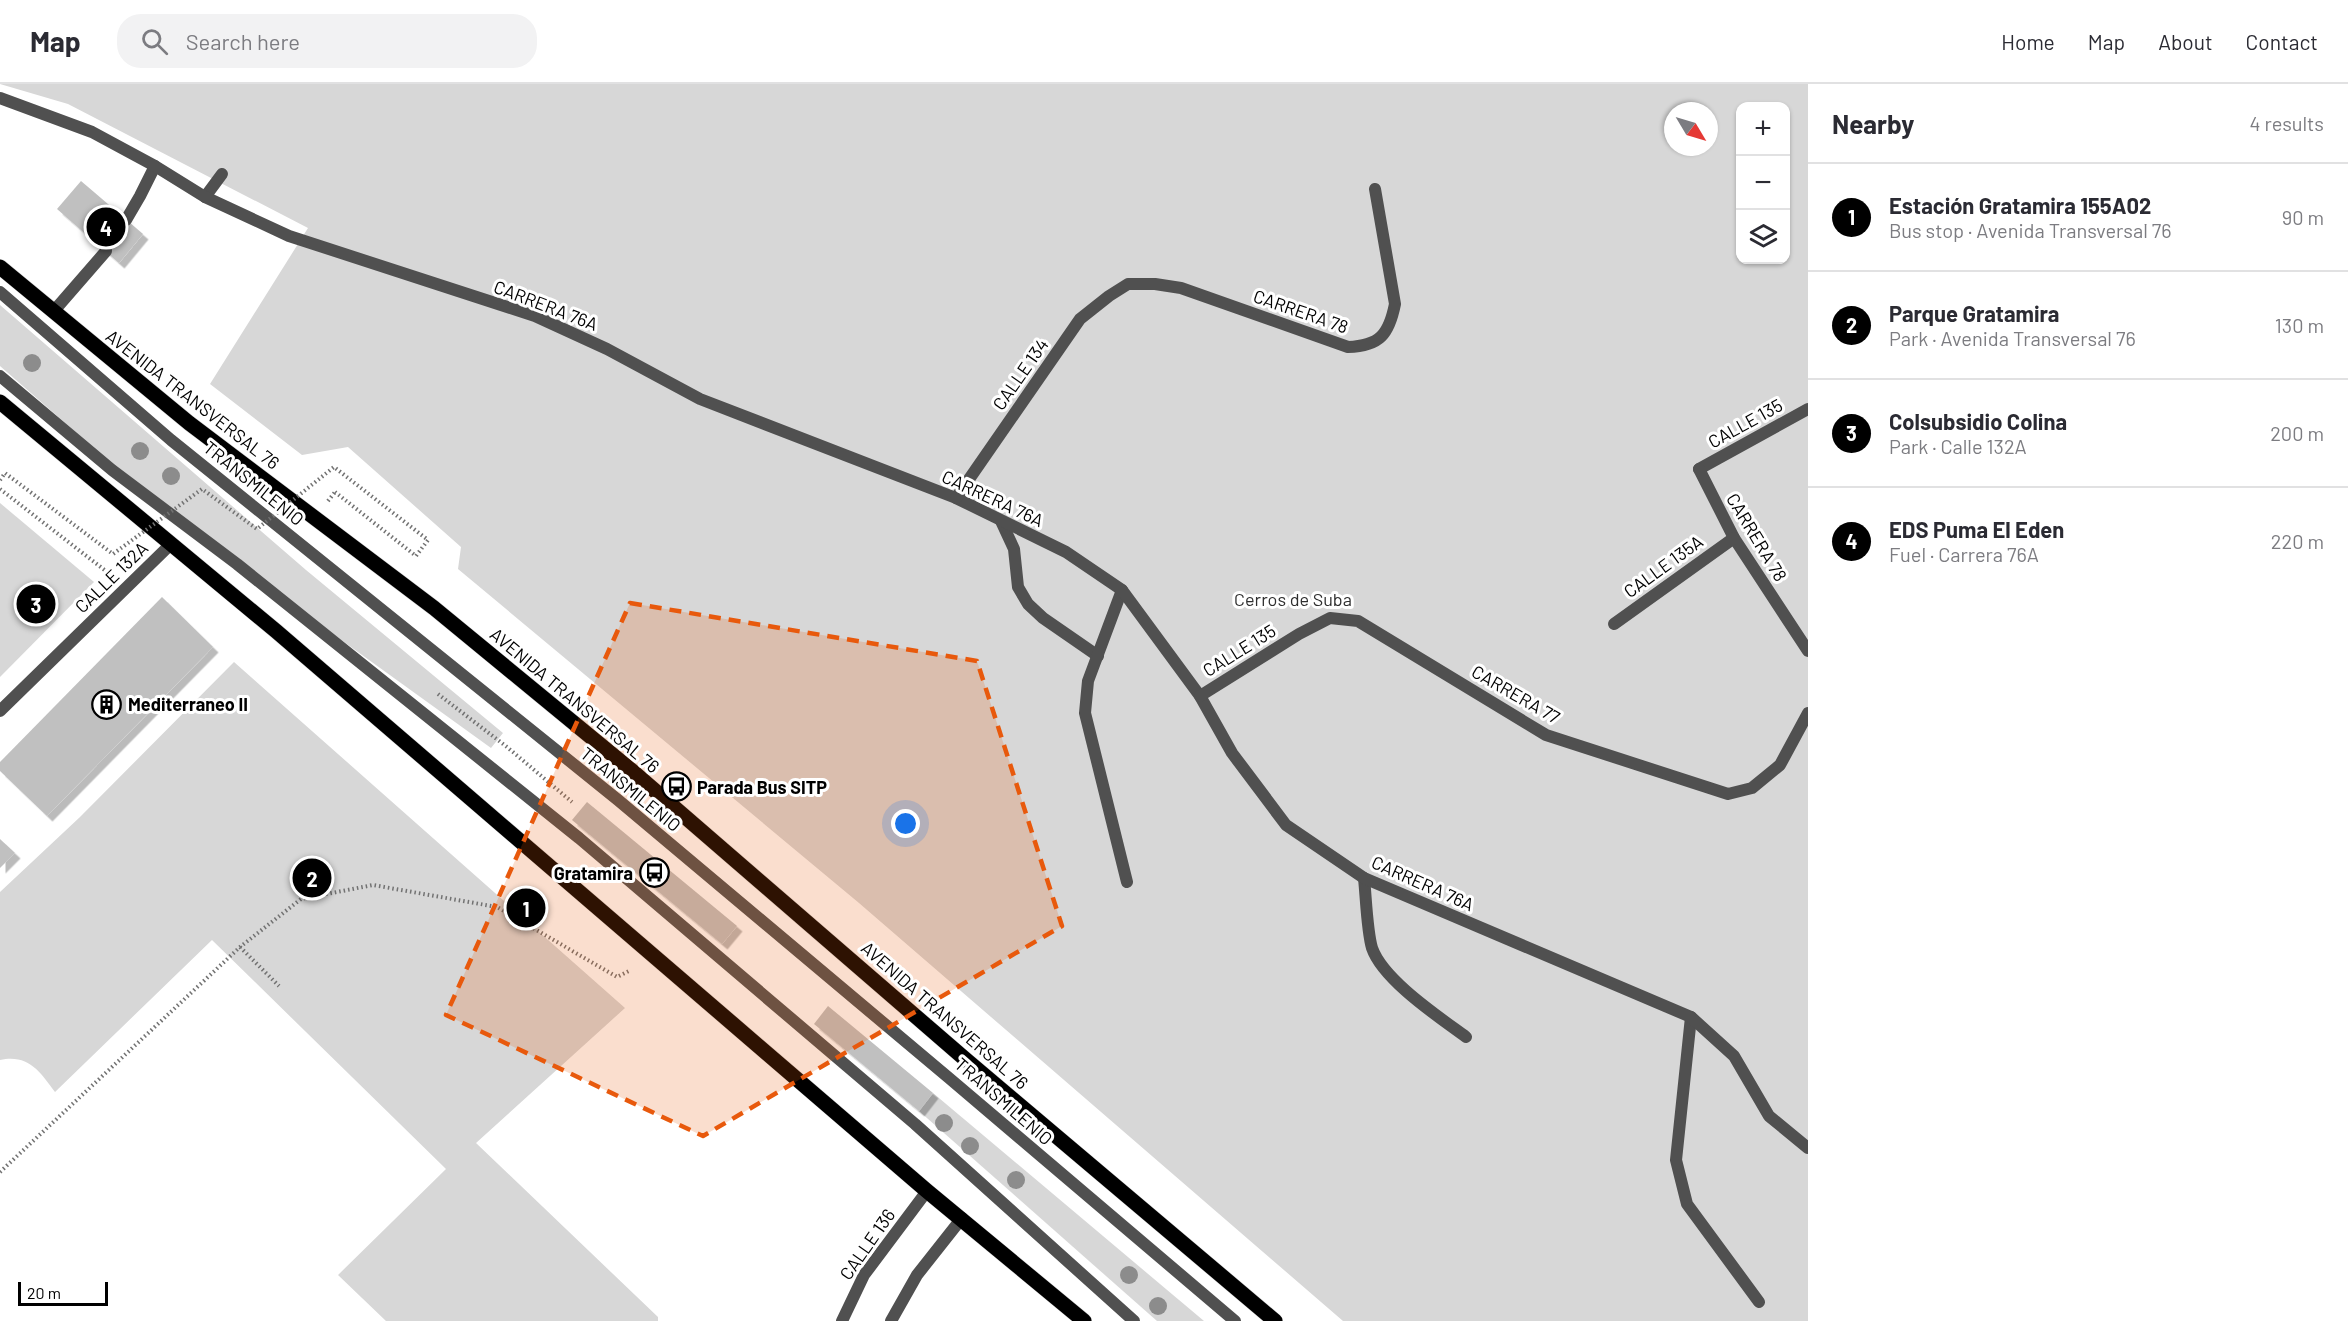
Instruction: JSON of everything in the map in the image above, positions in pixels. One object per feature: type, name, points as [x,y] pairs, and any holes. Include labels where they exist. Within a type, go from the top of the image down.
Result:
[{"type":"main road","name":"AVENIDA TRANSVERSAL 76","points":[[0,267],[189,423],[434,608],[559,711],[1275,1321]]},
{"type":"main road","points":[[0,402],[294,647],[927,1191],[1084,1321]]},
{"type":"street","name":"CARRERA 76A","points":[[0,98],[92,132],[155,166],[205,197],[289,236],[535,316],[607,349],[700,399],[956,498],[1066,552],[1122,590],[1200,696],[1232,753],[1286,825],[1364,878],[1691,1017],[1734,1056],[1769,1116],[1808,1148]]},
{"type":"street","points":[[126,220],[155,166]]},
{"type":"street","points":[[205,197],[222,174]]},
{"type":"street","name":"CARRERA 78","points":[[1128,284],[1155,284],[1181,288],[1348,347],[1365,347],[1381,338],[1392,322],[1395,304],[1375,189]]},
{"type":"street","points":[[53,312],[106,251]]},
{"type":"street","name":"CALLE 134","points":[[956,498],[1080,319],[1108,296],[1128,284]]},
{"type":"street","name":"TRANSMILENIO","points":[[0,292],[171,440],[627,808],[1235,1321]]},
{"type":"street","points":[[0,376],[112,470],[237,564],[579,838],[915,1124],[1134,1321]]},
{"type":"street","name":"CALLE 135","points":[[1699,469],[1808,409]]},
{"type":"street","name":"CARRERA 78","points":[[1699,469],[1734,538],[1808,651]]},
{"type":"street","points":[[1001,521],[1014,549],[1018,587],[1028,604],[1043,618],[1098,656]]},
{"type":"street","name":"CALLE 135A","points":[[1614,624],[1734,538]]},
{"type":"street","name":"CALLE 132A","points":[[0,711],[171,544]]},
{"type":"street","points":[[1122,590],[1088,681],[1085,713],[1127,882]]},
{"type":"street","name":"CALLE 135","points":[[1200,696],[1299,634],[1330,618]]},
{"type":"street","name":"CARRERA 77","points":[[1330,618],[1358,621],[1546,735],[1728,794],[1752,788],[1780,765],[1808,713]]},
{"type":"street","points":[[1364,878],[1372,948],[1384,968],[1409,993],[1466,1037]]},
{"type":"street","points":[[1691,1017],[1676,1160],[1687,1204],[1759,1302]]},
{"type":"street","name":"CALLE 136","points":[[842,1321],[864,1275],[927,1191]]},
{"type":"street","points":[[891,1321],[922,1268],[962,1218]]},
{"type":"path","points":[[0,480],[5,473],[114,554],[202,489],[257,529],[334,467],[428,540],[416,556],[335,492]]},
{"type":"path","points":[[0,489],[127,587]]},
{"type":"path","points":[[507,747],[581,809]]},
{"type":"path","points":[[0,1172],[240,947],[300,899],[373,885],[497,907],[617,977],[628,971]]},
{"type":"path","points":[[240,947],[279,986]]},
{"type":"highlighted area","points":[[630,603],[977,661],[1062,926],[703,1136],[446,1015]]},
{"type":"green space","name":"Cerros de Suba","points":[[0,84],[1808,84],[1808,1321],[1343,1321],[859,903],[458,569],[461,547],[348,447],[302,455],[210,384],[308,228],[68,104]]},
{"type":"green space","points":[[0,305],[306,570],[503,733],[491,748],[308,616],[119,470],[0,366]]},
{"type":"green space","points":[[0,503],[94,582],[0,677]]},
{"type":"green space","points":[[234,662],[625,1008],[476,1143],[658,1317],[658,1321],[386,1321],[338,1275],[446,1169],[212,940],[55,1092],[33,1066],[19,1060],[0,1060],[0,892],[80,817]]},
{"type":"green space","points":[[933,1093],[1204,1321],[1157,1321],[919,1111]]},
{"type":"building","points":[[81,181],[143,234],[119,263],[57,209]]},
{"type":"building","name":"Mediterraneo II","points":[[162,597],[213,647],[47,816],[0,771],[0,762]]},
{"type":"building","name":"Gratamira","points":[[587,802],[737,926],[722,944],[572,820]]},
{"type":"building","points":[[0,839],[15,853],[0,868]]},
{"type":"building","points":[[828,1006],[933,1093],[919,1111],[814,1024]]},
{"type":"place","name":"EDS Puma El Eden","points":[[106,227]]},
{"type":"place","name":"Colsubsidio Colina","points":[[36,604]]},
{"type":"place","name":"Mediterraneo II","points":[[107,704]]},
{"type":"place","name":"Parada Bus SITP","points":[[676,787]]},
{"type":"place","name":"Gratamira","points":[[654,873]]},
{"type":"place","name":"Parque Gratamira","points":[[312,878]]},
{"type":"place","name":"Estación Gratamira 155A02","points":[[526,908]]}]
